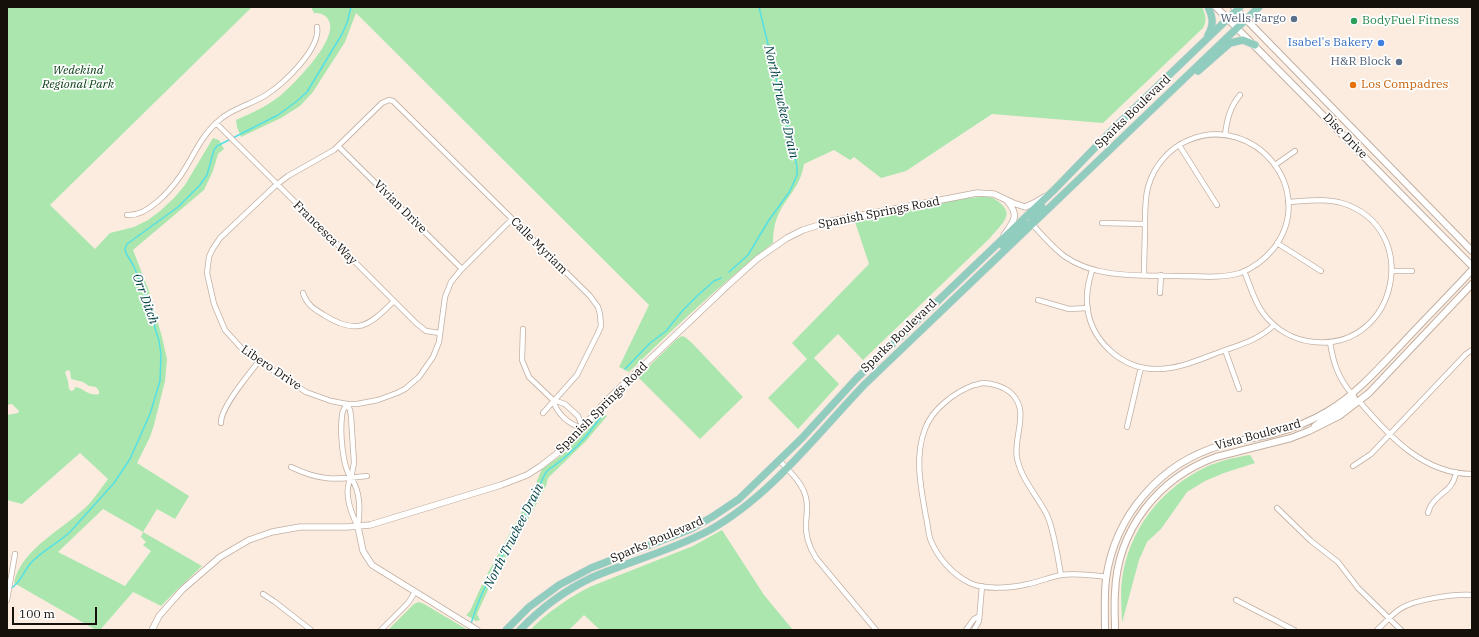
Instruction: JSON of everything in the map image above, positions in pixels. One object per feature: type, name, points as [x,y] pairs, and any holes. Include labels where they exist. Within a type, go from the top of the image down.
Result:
[{"type":"main road","points":[[1202,43],[1213,25],[1213,19],[1208,7]]},
{"type":"main road","name":"Disc Drive","points":[[1216,7],[1472,266]]},
{"type":"main road","name":"Sparks Boulevard","points":[[520,630],[557,597],[575,586],[594,577],[690,540],[718,525],[754,498],[808,446],[864,384],[1259,7]]},
{"type":"main road","name":"Sparks Boulevard","points":[[506,630],[529,607],[559,584],[591,568],[691,529],[712,517],[738,498],[802,438],[846,389],[1052,191],[1228,19],[1237,8]]},
{"type":"main road","name":"Disc Drive","points":[[1237,8],[1246,21],[1472,251]]},
{"type":"main road","points":[[1178,84],[1201,68],[1230,43],[1243,40],[1255,45]]},
{"type":"main road","points":[[956,283],[1023,226],[1032,224],[1033,217],[1071,179],[1096,147]]},
{"type":"main road","name":"Vista Boulevard","points":[[1105,630],[1105,591],[1111,555],[1117,537],[1131,510],[1151,487],[1177,465],[1208,449],[1290,429],[1326,412],[1364,384],[1472,270]]},
{"type":"main road","name":"Vista Boulevard","points":[[1115,630],[1115,592],[1125,542],[1134,524],[1151,500],[1173,480],[1191,468],[1206,461],[1228,454],[1276,443],[1309,432],[1339,416],[1359,401],[1397,364],[1472,284]]},
{"type":"main road","points":[[1309,432],[1317,424],[1354,398],[1352,394]]},
{"type":"main road","points":[[515,630],[526,624]]},
{"type":"street","points":[[127,215],[133,216],[144,212],[169,190],[181,175],[202,138],[216,123],[226,115],[266,95],[289,76],[303,59],[314,42],[317,35],[317,27]]},
{"type":"street","points":[[1225,135],[1228,115],[1235,101],[1240,95]]},
{"type":"street","name":"Libero Drive","points":[[389,100],[382,103],[338,146],[277,184],[216,243],[212,250],[208,265],[210,286],[214,304],[221,322],[237,344],[259,361],[314,396],[346,404],[367,402],[389,396],[413,383],[430,363],[437,349],[445,297],[451,282],[512,219]]},
{"type":"street","name":"Calle Myriam","points":[[389,100],[393,101],[402,109],[590,296],[598,307],[601,326],[580,370],[543,412]]},
{"type":"street","name":"Francesca Way","points":[[216,123],[421,328],[430,332],[440,332]]},
{"type":"street","points":[[1032,224],[1064,256],[1092,270],[1115,274],[1144,275],[1220,276],[1244,271],[1262,261],[1277,244],[1285,225],[1288,202],[1284,183],[1275,165],[1263,151],[1236,137],[1225,135],[1206,135],[1196,137],[1179,145],[1163,158],[1152,176],[1146,195],[1144,275]]},
{"type":"street","points":[[1179,145],[1217,205]]},
{"type":"street","name":"Vivian Drive","points":[[338,146],[462,269]]},
{"type":"street","points":[[1275,165],[1296,150]]},
{"type":"street","name":"Spanish Springs Road","points":[[152,630],[159,616],[183,589],[220,557],[243,543],[272,532],[300,527],[370,525],[512,482],[527,475],[554,457],[574,438],[616,392],[726,287],[757,260],[787,238],[809,227],[832,221],[951,198],[987,193],[994,194],[1017,205],[1025,207],[1052,191]]},
{"type":"street","points":[[999,241],[1015,218],[1012,208],[1003,198]]},
{"type":"street","points":[[1244,271],[1257,303],[1262,311],[1274,325],[1282,331],[1299,339],[1330,342],[1345,338],[1360,331],[1376,317],[1390,290],[1392,271],[1386,242],[1376,226],[1361,213],[1348,205],[1333,201],[1317,200],[1288,202]]},
{"type":"street","points":[[1102,223],[1145,224]]},
{"type":"street","points":[[1277,244],[1321,271]]},
{"type":"street","points":[[1092,270],[1087,293],[1088,308],[1093,327],[1103,343],[1117,357],[1125,362],[1141,367],[1157,369],[1177,367],[1261,336],[1274,325]]},
{"type":"street","points":[[1392,271],[1412,271]]},
{"type":"street","points":[[1160,293],[1161,275]]},
{"type":"street","points":[[303,293],[312,308],[336,323],[349,327],[361,326],[373,321],[394,301]]},
{"type":"street","points":[[1038,300],[1069,309],[1088,308]]},
{"type":"street","points":[[522,329],[521,353],[526,372],[533,382],[553,400],[565,404],[574,412],[581,421],[583,428]]},
{"type":"street","points":[[1330,342],[1336,368],[1345,386],[1352,394]]},
{"type":"street","points":[[1225,350],[1239,390]]},
{"type":"street","points":[[1353,466],[1366,459],[1466,354],[1472,350]]},
{"type":"street","points":[[221,423],[220,418],[225,409],[259,361]]},
{"type":"street","points":[[1127,427],[1141,367]]},
{"type":"street","points":[[1061,575],[1048,517],[1022,472],[1017,459],[1016,447],[1021,414],[1018,404],[1012,394],[1002,387],[983,383],[964,389],[941,406],[930,418],[925,428],[919,455],[921,489],[931,540],[946,564],[958,576],[970,584],[982,586],[1004,587],[1026,585],[1061,575],[1107,577]]},
{"type":"street","points":[[553,400],[558,412],[572,425],[583,428]]},
{"type":"street","points":[[1359,401],[1389,435],[1410,452],[1428,463],[1440,468],[1472,474]]},
{"type":"street","points":[[346,404],[342,416],[342,438],[345,466],[357,488],[360,509],[358,526],[361,546],[368,561],[476,630]]},
{"type":"street","points":[[346,404],[350,410],[351,416],[354,464],[351,478],[348,483],[350,508],[358,526]]},
{"type":"street","points":[[779,460],[800,484],[806,497],[808,506],[806,533],[811,550],[876,630]]},
{"type":"street","points":[[291,467],[318,478],[333,479],[367,476]]},
{"type":"street","points":[[1428,513],[1432,504],[1450,488],[1456,472]]},
{"type":"street","points":[[1277,508],[1311,541],[1338,562],[1358,588],[1401,630]]},
{"type":"street","points":[[7,600],[15,554]]},
{"type":"street","points":[[978,616],[967,628],[973,630],[979,621],[978,616],[982,586]]},
{"type":"street","points":[[381,630],[411,600],[415,592]]},
{"type":"street","points":[[263,594],[311,630]]},
{"type":"street","points":[[1377,630],[1401,608],[1416,602],[1454,595],[1472,595]]},
{"type":"street","points":[[1236,600],[1294,630]]},
{"type":"green space","name":"Wedekind Regional Park","points":[[7,7],[252,7],[50,205],[95,249],[110,233],[134,227],[148,220],[174,198],[185,185],[213,138],[219,140],[224,149],[218,154],[213,171],[204,190],[133,250],[149,291],[167,359],[165,381],[154,425],[150,437],[137,463],[189,496],[175,519],[157,509],[143,532],[202,566],[161,606],[133,592],[100,630],[96,630],[14,583],[18,571],[25,559],[46,539],[89,504],[108,479],[80,453],[22,504],[7,500],[7,415],[18,413],[19,411],[12,404],[7,405]],"holes":[[[68,370],[70,371],[71,379],[96,387],[99,394],[95,395],[75,387],[74,390],[71,391],[69,389],[65,372]],[[103,509],[143,532],[141,537],[146,542],[143,545],[151,551],[125,586],[58,552]]]},
{"type":"green space","points":[[311,7],[1202,7],[1205,20],[1203,28],[1103,123],[992,114],[906,171],[881,178],[854,157],[850,160],[834,150],[804,164],[796,187],[784,204],[777,218],[773,243],[699,306],[629,372],[619,367],[649,305],[356,13],[345,42],[313,92],[300,106],[281,118],[241,137],[236,120],[270,103],[280,96],[304,72],[321,50],[327,39],[330,29],[329,21],[323,14],[314,13]]},
{"type":"green space","points":[[993,198],[1005,208],[1007,214],[1005,220],[990,238],[863,360],[838,334],[814,358],[839,384],[798,429],[768,398],[807,359],[792,343],[869,264],[854,219],[957,199]]},
{"type":"green space","points":[[682,336],[692,343],[743,397],[700,439],[638,377],[677,339]]},
{"type":"green space","points":[[600,412],[607,416],[586,441],[548,478],[546,486],[530,516],[491,583],[477,614],[480,620],[476,621],[466,615],[470,611],[485,578],[529,499],[542,469],[570,447]]},
{"type":"green space","points":[[1250,455],[1255,463],[1205,481],[1187,492],[1161,529],[1147,542],[1139,560],[1122,623],[1121,585],[1125,562],[1139,528],[1149,513],[1161,499],[1190,476],[1216,463]]},
{"type":"green space","points":[[722,530],[764,595],[793,630],[600,630],[584,615],[569,630],[530,630],[559,605],[583,590],[693,546]]},
{"type":"green space","points":[[419,602],[468,630],[388,630],[414,604]]},
{"type":"waterway","name":"Orr Ditch","points":[[11,588],[22,577],[34,559],[70,532],[114,483],[130,459],[150,414],[160,381],[161,354],[159,341],[142,285],[126,253],[125,249],[127,244],[178,207],[200,185],[207,175],[214,150],[217,146],[278,115],[307,92],[342,34],[347,23],[351,7]]},
{"type":"waterway","name":"North Truckee Drain","points":[[729,272],[748,255],[769,220],[790,191],[797,175],[795,157],[759,7]]},
{"type":"waterway","name":"North Truckee Drain","points":[[625,369],[650,343],[666,331],[697,296],[714,281],[721,278]]},
{"type":"waterway","name":"North Truckee Drain","points":[[471,624],[489,579],[530,508],[542,479],[547,471],[577,446],[590,432],[602,415]]},
{"type":"place","name":"Wells Fargo","points":[[1294,19]]},
{"type":"place","name":"BodyFuel Fitness","points":[[1354,21]]},
{"type":"place","name":"Isabel's Bakery","points":[[1381,43]]},
{"type":"place","name":"H&R Block","points":[[1399,62]]},
{"type":"place","name":"Los Compadres","points":[[1353,85]]}]
